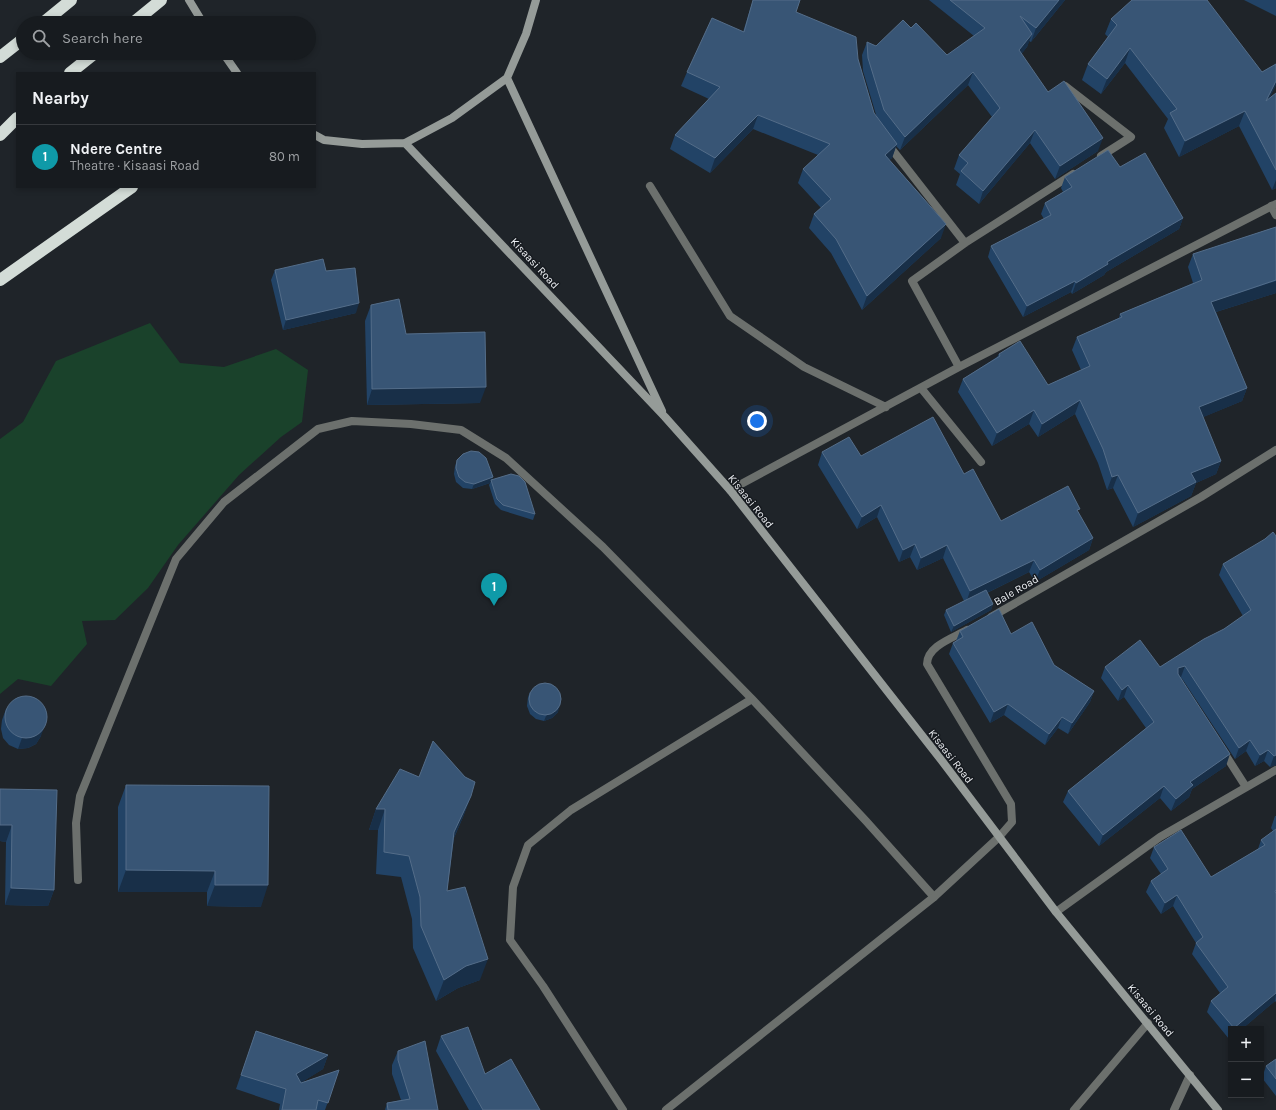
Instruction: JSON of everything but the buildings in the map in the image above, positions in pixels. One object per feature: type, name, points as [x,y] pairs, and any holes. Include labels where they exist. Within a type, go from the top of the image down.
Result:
[{"type":"highway","points":[[52,16],[72,0]]},
{"type":"highway","points":[[142,16],[161,0]]},
{"type":"highway","points":[[0,57],[16,44]]},
{"type":"highway","points":[[71,72],[86,60]]},
{"type":"highway","points":[[0,136],[16,119]]},
{"type":"highway","points":[[0,280],[131,188]]},
{"type":"main road","points":[[190,0],[199,16]]},
{"type":"main road","points":[[316,136],[324,140],[362,144],[406,143],[452,118],[507,78],[526,34],[536,0]]},
{"type":"main road","points":[[228,60],[236,72]]},
{"type":"main road","name":"Kisaasi Road","points":[[507,78],[665,417]]},
{"type":"main road","name":"Kisaasi Road","points":[[406,143],[665,417],[730,490],[1056,912],[1218,1110]]},
{"type":"street","points":[[1065,86],[1131,137],[1092,163]]},
{"type":"street","points":[[884,139],[965,243]]},
{"type":"street","points":[[959,367],[912,281],[965,243],[1078,171]]},
{"type":"street","points":[[650,186],[730,316],[804,367],[886,407]]},
{"type":"street","points":[[730,490],[959,367],[1274,205],[1276,215]]},
{"type":"street","points":[[922,388],[981,462]]},
{"type":"street","points":[[78,880],[76,823],[80,796],[176,559],[224,502],[318,429],[352,422],[411,424],[461,430],[506,458],[603,547],[752,699],[866,821],[934,897]]},
{"type":"street","name":"Bale Road","points":[[666,1110],[934,897],[999,837],[1012,822],[1011,804],[927,664],[927,657],[931,650],[978,625],[1201,497],[1276,450]]},
{"type":"street","points":[[623,1110],[543,986],[510,940],[514,887],[528,844],[571,810],[752,699]]},
{"type":"street","points":[[1217,741],[1246,787]]},
{"type":"street","points":[[1056,912],[1160,837],[1276,770]]},
{"type":"street","points":[[1074,1110],[1148,1024]]},
{"type":"street","points":[[1174,1110],[1190,1074]]},
{"type":"green space","points":[[150,323],[180,363],[224,367],[276,349],[308,370],[302,422],[281,437],[239,475],[178,545],[148,588],[115,620],[82,621],[87,644],[51,686],[18,679],[0,694],[0,439],[23,422],[56,361]]},
{"type":"place","name":"Ndere Centre","points":[[494,606]]}]
